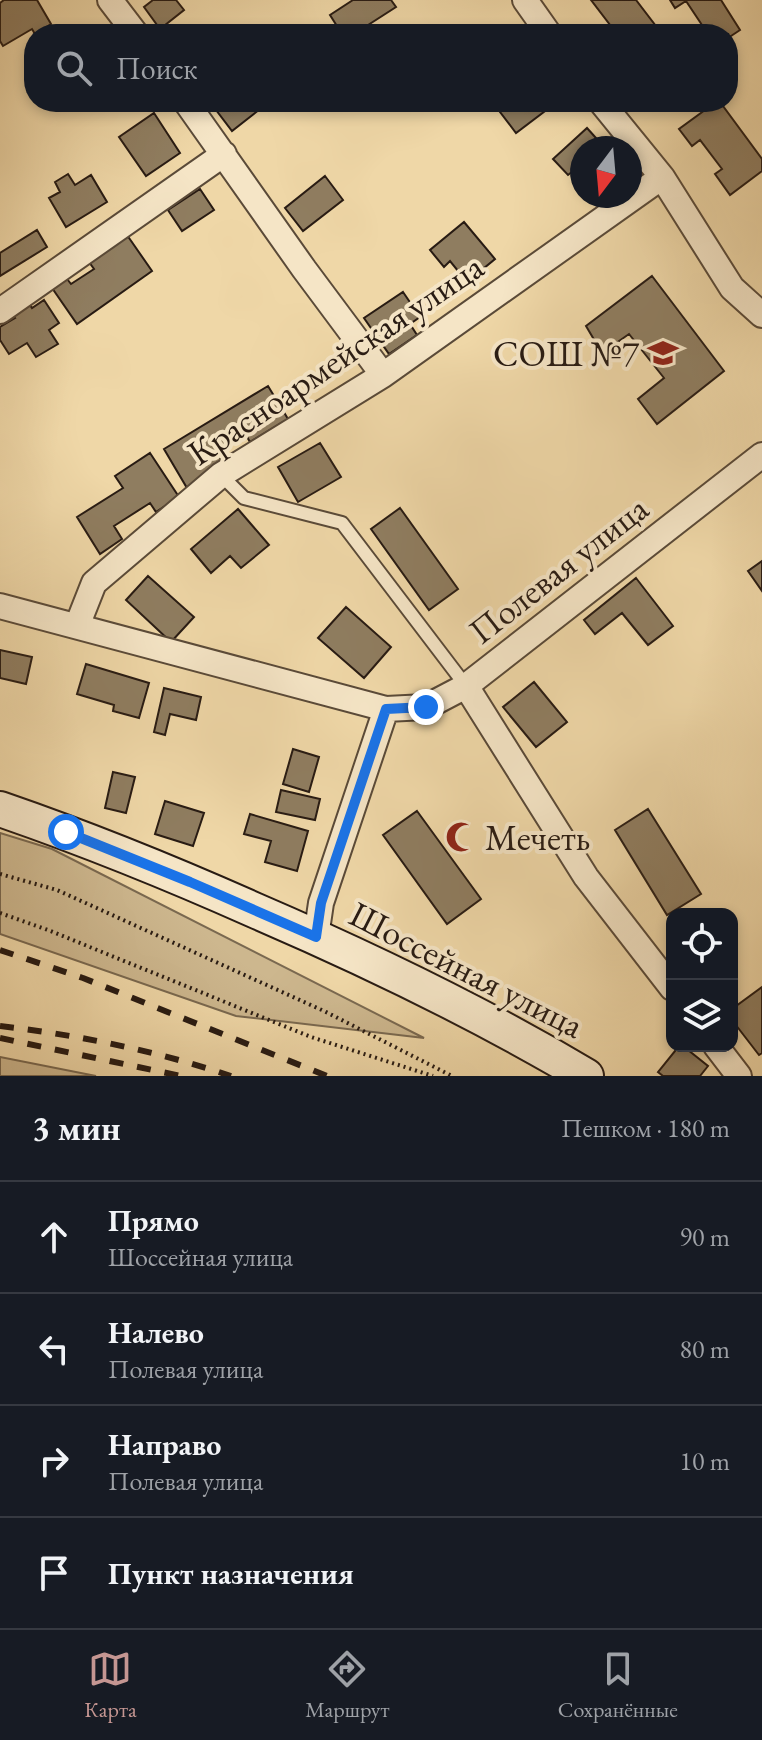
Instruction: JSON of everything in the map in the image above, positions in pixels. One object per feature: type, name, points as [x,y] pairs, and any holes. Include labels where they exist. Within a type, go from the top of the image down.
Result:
[{"type":"main road","name":"Шоссейная улица","points":[[0,809],[176,876],[316,937],[431,992],[586,1076]]},
{"type":"street","points":[[110,0],[128,24]]},
{"type":"street","points":[[525,0],[542,24]]},
{"type":"street","points":[[193,112],[383,375]]},
{"type":"street","points":[[609,112],[662,177],[732,288],[762,315]]},
{"type":"street","points":[[0,311],[224,154]]},
{"type":"street","name":"Красноармейская улица","points":[[77,626],[94,583],[221,475],[383,375],[662,177]]},
{"type":"street","name":"Полевая улица","points":[[0,606],[386,709],[426,707],[466,686],[762,455]]},
{"type":"street","points":[[466,686],[586,877],[666,980]]},
{"type":"street","points":[[316,937],[321,903],[386,709]]},
{"type":"street","points":[[721,1052],[739,1076]]},
{"type":"lane","points":[[221,475],[244,498],[342,523],[466,686]]},
{"type":"path","points":[[0,874],[57,890],[324,1011],[452,1076]]},
{"type":"path","points":[[0,913],[311,1037],[433,1076]]},
{"type":"shaded area","points":[[0,833],[52,849],[424,1038],[236,1016],[0,934]]},
{"type":"shaded area","points":[[0,1057],[96,1076],[0,1076]]},
{"type":"building","points":[[4,0],[37,0],[51,24],[24,24],[24,34],[3,46],[0,41],[0,3]]},
{"type":"building","points":[[153,0],[176,0],[184,10],[166,24],[156,24],[144,7]]},
{"type":"building","points":[[353,0],[391,0],[396,7],[370,24],[336,24],[330,15]]},
{"type":"building","points":[[591,0],[636,0],[654,24],[609,24]]},
{"type":"building","points":[[670,0],[721,0],[736,24],[701,24],[686,1],[675,8]]},
{"type":"building","points":[[218,112],[256,112],[232,131]]},
{"type":"building","points":[[500,112],[544,112],[516,133]]},
{"type":"building","points":[[702,112],[727,112],[762,159],[762,171],[730,195],[715,174],[722,169],[700,140],[692,146],[679,129]]},
{"type":"building","points":[[154,113],[180,153],[146,176],[119,137]]},
{"type":"building","points":[[587,128],[594,136],[578,136]]},
{"type":"building","points":[[570,144],[570,173],[568,175],[553,159]]},
{"type":"building","points":[[68,174],[75,185],[91,175],[107,202],[66,227],[49,198],[60,192],[55,182]]},
{"type":"building","points":[[325,176],[343,200],[303,231],[285,208]]},
{"type":"building","points":[[200,189],[214,210],[182,231],[168,210]]},
{"type":"building","points":[[464,222],[495,259],[467,282],[450,261],[444,267],[430,250]]},
{"type":"building","points":[[37,230],[47,247],[0,276],[0,253]]},
{"type":"building","points":[[127,235],[152,271],[77,324],[50,285],[64,275],[71,284],[94,269],[89,262]]},
{"type":"building","points":[[652,276],[724,371],[657,424],[638,399],[664,378],[629,334],[602,353],[586,326]]},
{"type":"building","points":[[403,292],[420,317],[410,324],[417,335],[389,354],[364,318]]},
{"type":"building","points":[[44,300],[59,323],[49,330],[58,344],[36,357],[27,343],[9,354],[0,340],[0,327],[15,318],[11,313],[28,302],[32,308]]},
{"type":"building","points":[[268,386],[288,419],[250,442],[246,435],[217,452],[224,465],[187,488],[164,449]]},
{"type":"building","points":[[320,443],[341,477],[298,502],[278,467]]},
{"type":"building","points":[[150,453],[179,497],[156,512],[150,503],[114,526],[122,539],[100,554],[77,517],[123,488],[115,476]]},
{"type":"building","points":[[400,508],[458,589],[429,610],[371,529]]},
{"type":"building","points":[[238,509],[269,545],[241,568],[230,556],[211,573],[191,549]]},
{"type":"building","points":[[762,561],[762,591],[748,571]]},
{"type":"building","points":[[148,576],[194,617],[171,642],[126,600]]},
{"type":"building","points":[[636,578],[673,626],[648,645],[622,613],[595,634],[584,620]]},
{"type":"building","points":[[346,607],[391,647],[364,678],[318,638]]},
{"type":"building","points":[[0,650],[32,657],[26,684],[0,678]]},
{"type":"building","points":[[86,664],[149,683],[139,718],[113,711],[114,705],[77,694]]},
{"type":"building","points":[[534,682],[567,722],[536,747],[503,707]]},
{"type":"building","points":[[164,688],[201,697],[196,720],[170,714],[165,735],[154,732]]},
{"type":"building","points":[[293,749],[319,757],[309,792],[283,784]]},
{"type":"building","points":[[113,772],[135,777],[126,813],[105,808]]},
{"type":"building","points":[[281,790],[320,799],[315,820],[276,812]]},
{"type":"building","points":[[165,801],[204,813],[193,846],[155,834]]},
{"type":"building","points":[[648,809],[701,894],[678,908],[666,908],[666,913],[615,830]]},
{"type":"building","points":[[417,811],[481,899],[447,924],[383,835]]},
{"type":"building","points":[[250,814],[308,831],[297,871],[265,862],[271,841],[244,834]]},
{"type":"building","points":[[762,987],[762,1053],[759,1055],[738,1028],[738,1005]]},
{"type":"building","points":[[674,1052],[690,1052],[708,1066],[700,1076],[663,1076],[658,1072]]},
{"type":"railway","points":[[0,950],[83,978],[327,1076]]},
{"type":"railway","points":[[0,1026],[117,1045],[231,1076]]},
{"type":"railway","points":[[0,1038],[181,1076]]},
{"type":"place","name":"СОШ №7","points":[[663,353]]},
{"type":"place","name":"Мечеть","points":[[461,837]]},
{"type":"route","points":[[66,832],[316,937],[321,903],[386,709],[426,707]]}]
